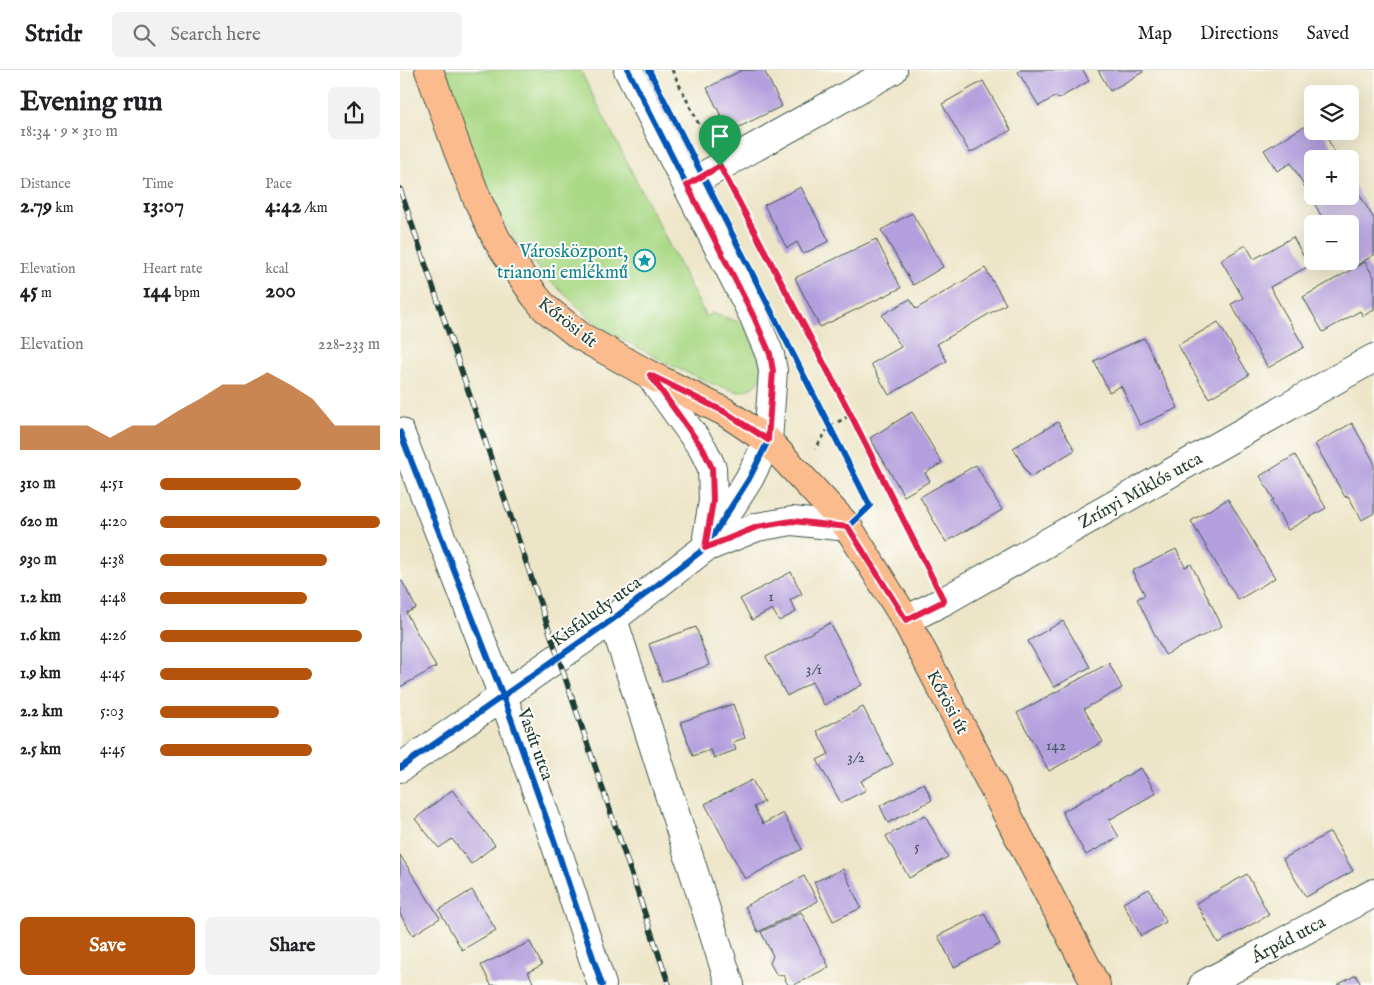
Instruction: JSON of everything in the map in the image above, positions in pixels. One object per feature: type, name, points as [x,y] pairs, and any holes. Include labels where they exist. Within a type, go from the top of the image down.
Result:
[{"type":"main road","name":"Kőrösi út","points":[[429,70],[458,151],[479,203],[497,240],[545,308],[580,336],[650,375],[725,412],[768,440],[848,527],[906,620],[1096,985]]},
{"type":"street","points":[[628,70],[754,317],[770,354],[773,371],[768,440]]},
{"type":"street","points":[[687,185],[893,70]]},
{"type":"street","name":"Zrínyi Miklós utca","points":[[906,620],[944,601],[1374,358]]},
{"type":"street","points":[[650,375],[703,449],[712,468],[713,501],[705,548]]},
{"type":"street","name":"Vasút utca","points":[[400,432],[503,696],[555,843],[602,985]]},
{"type":"street","name":"Kisfaludy utca","points":[[400,768],[613,619],[705,548],[749,479],[768,440]]},
{"type":"street","points":[[705,548],[757,527],[792,521],[848,527]]},
{"type":"street","points":[[613,619],[730,985]]},
{"type":"street","name":"Árpád utca","points":[[1203,985],[1374,893]]},
{"type":"path","points":[[672,70],[720,166],[851,415],[944,601]]},
{"type":"path","points":[[830,426],[851,415]]},
{"type":"path","points":[[826,418],[835,435]]},
{"type":"green space","points":[[443,70],[580,70],[706,317],[712,313],[744,324],[764,373],[754,387],[739,392],[715,385],[670,365],[600,327],[546,277],[519,246],[492,200],[466,137]]},
{"type":"building","points":[[742,70],[764,70],[782,106],[729,132],[707,88]]},
{"type":"building","points":[[1021,70],[1083,70],[1089,81],[1058,99],[1056,96],[1039,106],[1018,72]]},
{"type":"building","points":[[1098,70],[1142,70],[1143,72],[1110,91]]},
{"type":"building","points":[[983,81],[1011,130],[970,153],[942,104]]},
{"type":"building","points":[[1304,127],[1304,140],[1328,140],[1334,150],[1304,150],[1304,186],[1291,163],[1277,171],[1264,150]]},
{"type":"building","points":[[801,187],[829,241],[803,254],[797,242],[787,248],[764,205]]},
{"type":"building","points":[[1359,193],[1374,219],[1374,255],[1359,264],[1359,215],[1321,215],[1315,205],[1359,205]]},
{"type":"building","points":[[912,213],[943,267],[913,285],[881,230]]},
{"type":"building","points":[[1293,237],[1304,257],[1304,269],[1270,287],[1304,347],[1268,368],[1231,304],[1243,298],[1221,260],[1246,245],[1254,259]]},
{"type":"building","points":[[876,239],[901,288],[820,327],[795,278]]},
{"type":"building","points":[[1365,262],[1374,277],[1374,310],[1363,316],[1360,311],[1323,332],[1303,297],[1351,270],[1359,270],[1359,265]]},
{"type":"building","points":[[985,268],[1006,304],[937,344],[947,361],[889,395],[871,364],[901,347],[882,315],[910,299],[916,309]]},
{"type":"building","points":[[1218,322],[1249,375],[1209,398],[1178,345]]},
{"type":"building","points":[[1144,338],[1178,408],[1140,425],[1121,386],[1109,392],[1094,361]]},
{"type":"building","points":[[912,412],[942,463],[925,473],[930,481],[904,496],[870,438]]},
{"type":"building","points":[[1058,422],[1075,450],[1030,477],[1013,448]]},
{"type":"building","points":[[1352,423],[1374,462],[1374,513],[1362,520],[1348,496],[1345,497],[1315,444]]},
{"type":"building","points":[[1295,455],[1326,508],[1288,530],[1271,501],[1274,500],[1260,476]]},
{"type":"building","points":[[976,465],[1002,510],[946,542],[920,497]]},
{"type":"building","points":[[1228,499],[1275,578],[1238,600],[1191,521]]},
{"type":"building","points":[[1176,549],[1185,567],[1191,564],[1222,626],[1165,655],[1137,599],[1145,595],[1132,571]]},
{"type":"building","points":[[791,572],[802,594],[790,600],[796,612],[779,621],[772,609],[752,620],[740,599]]},
{"type":"building","points":[[402,581],[416,608],[406,613],[436,667],[400,687],[400,582]]},
{"type":"building","points":[[1063,621],[1090,667],[1054,687],[1028,641]]},
{"type":"building","points":[[830,623],[862,685],[824,705],[812,682],[787,696],[766,657]]},
{"type":"building","points":[[696,627],[709,665],[662,682],[649,644]]},
{"type":"building","points":[[1109,663],[1122,688],[1084,709],[1103,742],[1049,771],[1017,713]]},
{"type":"building","points":[[733,704],[745,738],[733,742],[736,750],[714,758],[711,750],[693,756],[681,722]]},
{"type":"building","points":[[863,707],[893,764],[861,781],[866,790],[841,803],[817,760],[829,754],[817,731]]},
{"type":"building","points":[[1141,768],[1156,793],[1109,820],[1119,837],[1086,855],[1062,812]]},
{"type":"building","points":[[752,780],[764,802],[754,807],[763,824],[783,813],[802,849],[745,879],[705,804]]},
{"type":"building","points":[[924,783],[932,800],[888,823],[880,806]]},
{"type":"building","points":[[452,790],[495,845],[471,864],[452,839],[439,848],[415,819]]},
{"type":"building","points":[[925,815],[948,857],[909,878],[886,836]]},
{"type":"building","points":[[1330,832],[1353,871],[1306,897],[1283,859]]},
{"type":"building","points":[[400,855],[440,918],[413,935],[400,914]]},
{"type":"building","points":[[843,869],[861,908],[833,921],[814,882]]},
{"type":"building","points":[[1247,874],[1269,915],[1218,943],[1196,903]]},
{"type":"building","points":[[804,876],[818,901],[758,932],[745,906]]},
{"type":"building","points":[[1149,889],[1166,922],[1141,936],[1123,903]]},
{"type":"building","points":[[472,890],[496,930],[462,950],[439,910]]},
{"type":"building","points":[[801,912],[829,967],[794,985],[788,985],[783,975],[776,974],[770,963],[773,956],[761,932]]},
{"type":"building","points":[[984,913],[1000,944],[954,967],[938,936]]},
{"type":"building","points":[[530,942],[542,965],[528,972],[533,982],[528,985],[491,985],[481,965]]},
{"type":"building","points":[[1356,975],[1361,985],[1337,985]]},
{"type":"railway","points":[[400,189],[669,985]]},
{"type":"cycle path","points":[[400,768],[613,619],[705,548],[749,479],[768,441],[773,371],[770,355],[754,317],[628,70]]},
{"type":"cycle path","points":[[649,70],[870,506],[848,527]]},
{"type":"cycle path","points":[[400,432],[503,696],[555,843],[602,985]]},
{"type":"place","name":"Városközpont, trianoni emlékmű","points":[[644,261]]},
{"type":"route","points":[[720,166],[851,415],[944,601],[906,620],[848,527],[792,521],[757,527],[705,548],[713,501],[712,468],[703,449],[650,375],[725,412],[768,440],[773,371],[770,354],[754,317],[687,185],[720,166]]}]
